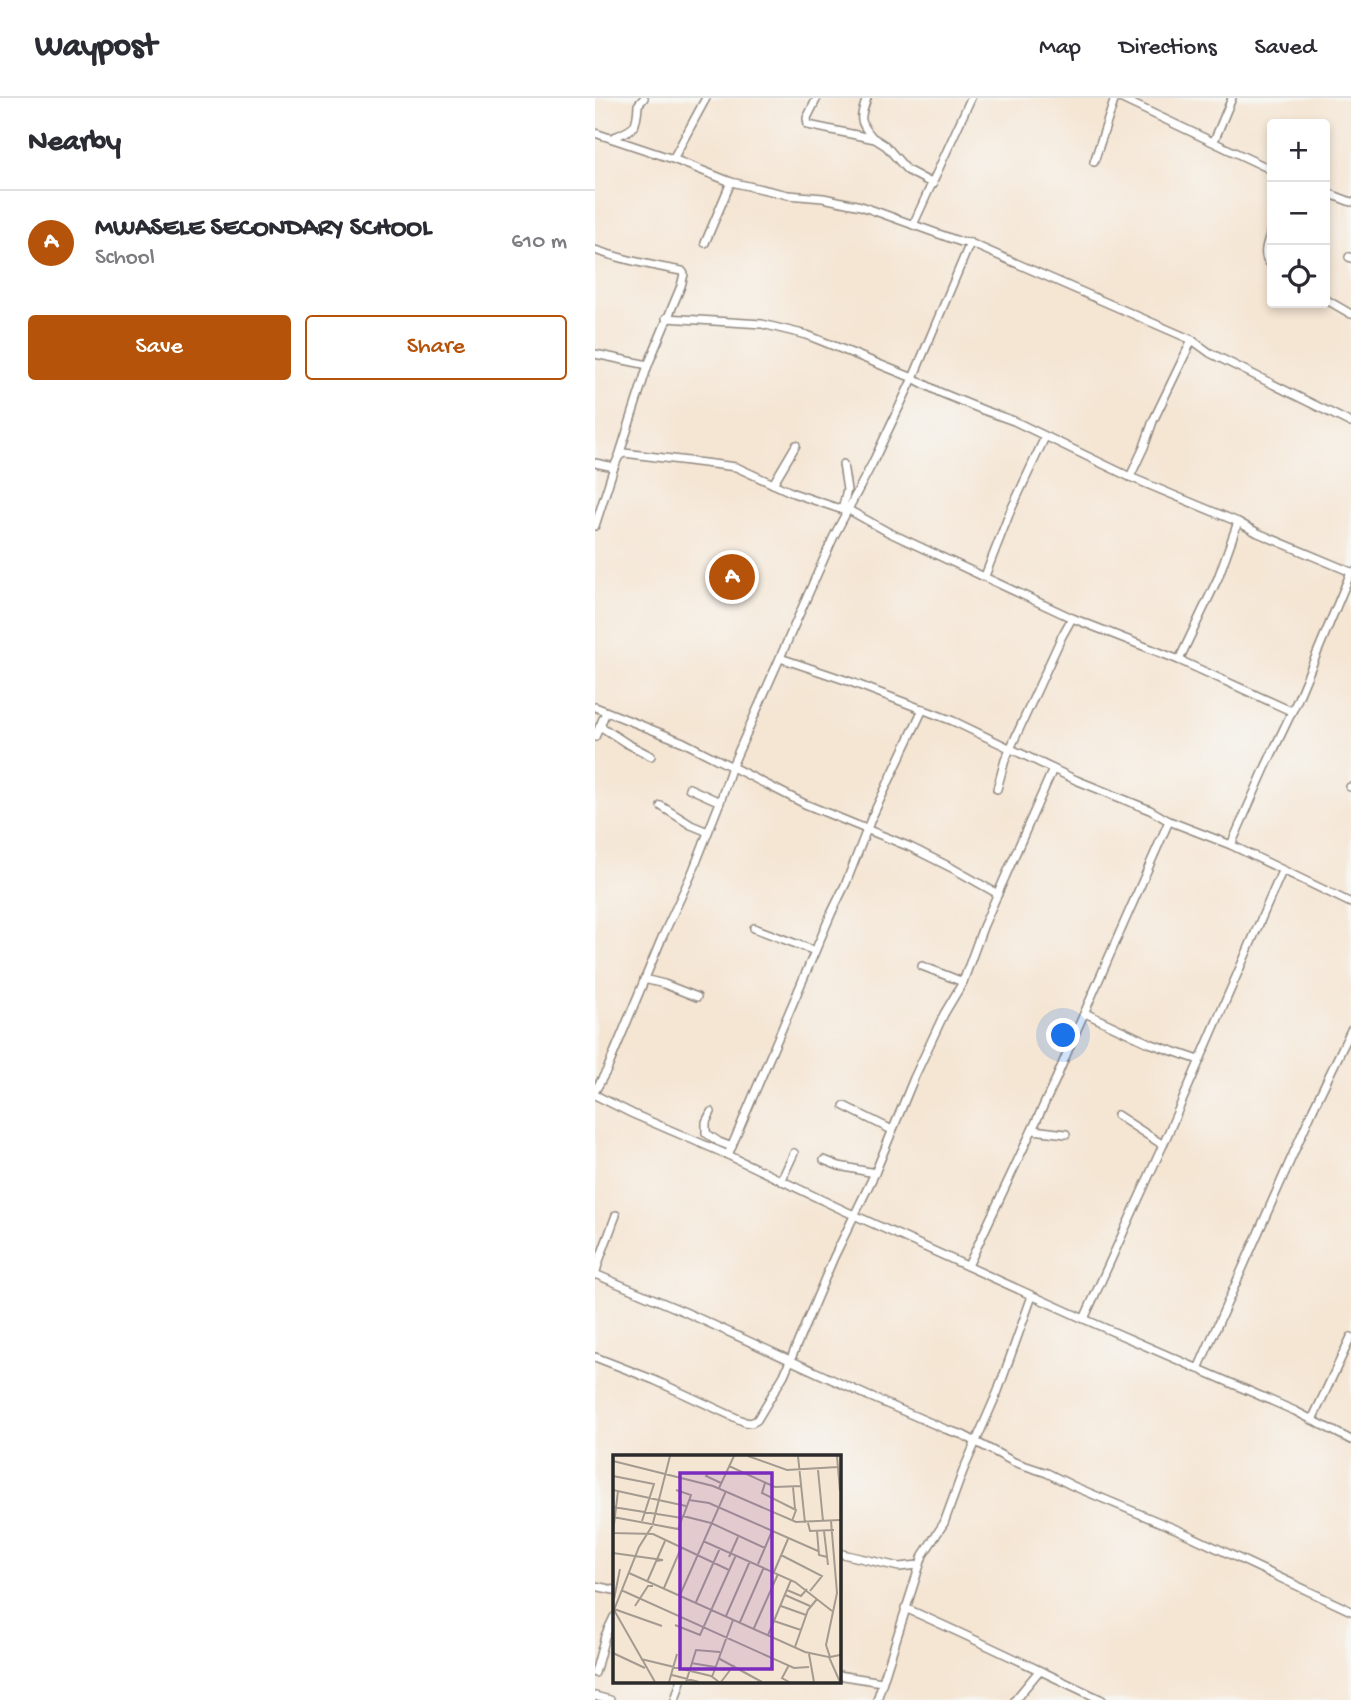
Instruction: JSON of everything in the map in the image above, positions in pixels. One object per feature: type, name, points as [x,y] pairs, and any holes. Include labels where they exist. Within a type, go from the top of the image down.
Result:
[{"type":"street","points":[[611,138],[634,126],[638,118],[638,105],[643,98]]},
{"type":"street","points":[[673,159],[706,98]]},
{"type":"street","points":[[817,98],[808,116],[808,125],[873,138]]},
{"type":"street","points":[[867,98],[862,112],[863,127],[873,138],[886,146],[908,170],[933,184]]},
{"type":"street","points":[[913,225],[971,98]]},
{"type":"street","points":[[1094,162],[1117,98],[1267,168]]},
{"type":"street","points":[[1214,141],[1232,98]]},
{"type":"street","points":[[595,133],[731,182],[788,195],[823,198],[861,206],[970,243],[1192,341],[1351,423]]},
{"type":"street","points":[[705,243],[731,182]]},
{"type":"street","points":[[1330,194],[1351,202]]},
{"type":"street","points":[[970,243],[913,378],[872,464],[845,510],[780,657],[732,766],[692,873],[595,1093],[633,1114],[1247,1390],[1351,1440]]},
{"type":"street","points":[[595,250],[621,259],[682,271],[684,275],[648,365],[595,527]]},
{"type":"street","points":[[1330,302],[1351,314]]},
{"type":"street","points":[[666,318],[762,324],[796,332],[913,378],[959,401],[1014,421],[1130,477],[1351,572],[1297,701],[1231,845]]},
{"type":"street","points":[[1130,477],[1145,447],[1153,421],[1192,341]]},
{"type":"street","points":[[595,354],[648,365]]},
{"type":"street","points":[[985,576],[1010,512],[1045,437]]},
{"type":"street","points":[[773,484],[796,445]]},
{"type":"street","points":[[619,456],[624,453],[727,465],[748,471],[793,493],[845,510],[1072,618],[1179,660],[1291,711]]},
{"type":"street","points":[[595,463],[614,467]]},
{"type":"street","points":[[843,464],[847,491],[845,510]]},
{"type":"street","points":[[1179,660],[1218,578],[1238,522]]},
{"type":"street","points":[[997,789],[1005,760],[1072,618]]},
{"type":"street","points":[[780,657],[923,709],[1076,780],[1231,845],[1351,903]]},
{"type":"street","points":[[595,707],[683,742],[805,804],[910,847],[997,894]]},
{"type":"street","points":[[728,1155],[846,883],[866,829],[923,709]]},
{"type":"street","points":[[606,712],[597,732],[652,757]]},
{"type":"street","points":[[595,1357],[745,1422],[757,1420],[784,1375],[914,1078],[944,1014],[963,982],[983,927],[1053,769]]},
{"type":"street","points":[[689,788],[720,802]]},
{"type":"street","points":[[661,806],[691,825],[708,832]]},
{"type":"street","points":[[968,1266],[1033,1129],[1169,821]]},
{"type":"street","points":[[1084,1319],[1282,871]]},
{"type":"street","points":[[754,928],[815,951]]},
{"type":"street","points":[[922,966],[963,982]]},
{"type":"street","points":[[644,979],[697,998]]},
{"type":"street","points":[[1085,1013],[1149,1043],[1199,1060]]},
{"type":"street","points":[[1198,1369],[1351,1030]]},
{"type":"street","points":[[844,1106],[893,1130]]},
{"type":"street","points":[[711,1112],[705,1132],[732,1147]]},
{"type":"street","points":[[1117,1115],[1163,1145]]},
{"type":"street","points":[[1033,1129],[1066,1134]]},
{"type":"street","points":[[782,1181],[794,1153]]},
{"type":"street","points":[[824,1160],[874,1173]]},
{"type":"street","points":[[616,1215],[595,1274],[866,1395],[977,1441],[1014,1462],[1047,1473],[1178,1530],[1351,1611]]},
{"type":"street","points":[[877,1700],[919,1565],[944,1523],[1033,1296]]},
{"type":"street","points":[[1312,1420],[1351,1337]]},
{"type":"street","points":[[840,1553],[899,1567],[919,1565]]},
{"type":"street","points":[[595,1586],[613,1590]]},
{"type":"street","points":[[905,1608],[1101,1700]]},
{"type":"street","points":[[595,1674],[598,1647],[613,1619]]},
{"type":"street","points":[[1015,1700],[1039,1671]]},
{"type":"street","points":[[840,1675],[882,1682]]},
{"type":"street","points":[[675,1700],[681,1682]]},
{"type":"street","points":[[595,1696],[610,1700]]},
{"type":"place","name":"MWASELE SECONDARY SCHOOL","points":[[732,577]]}]
